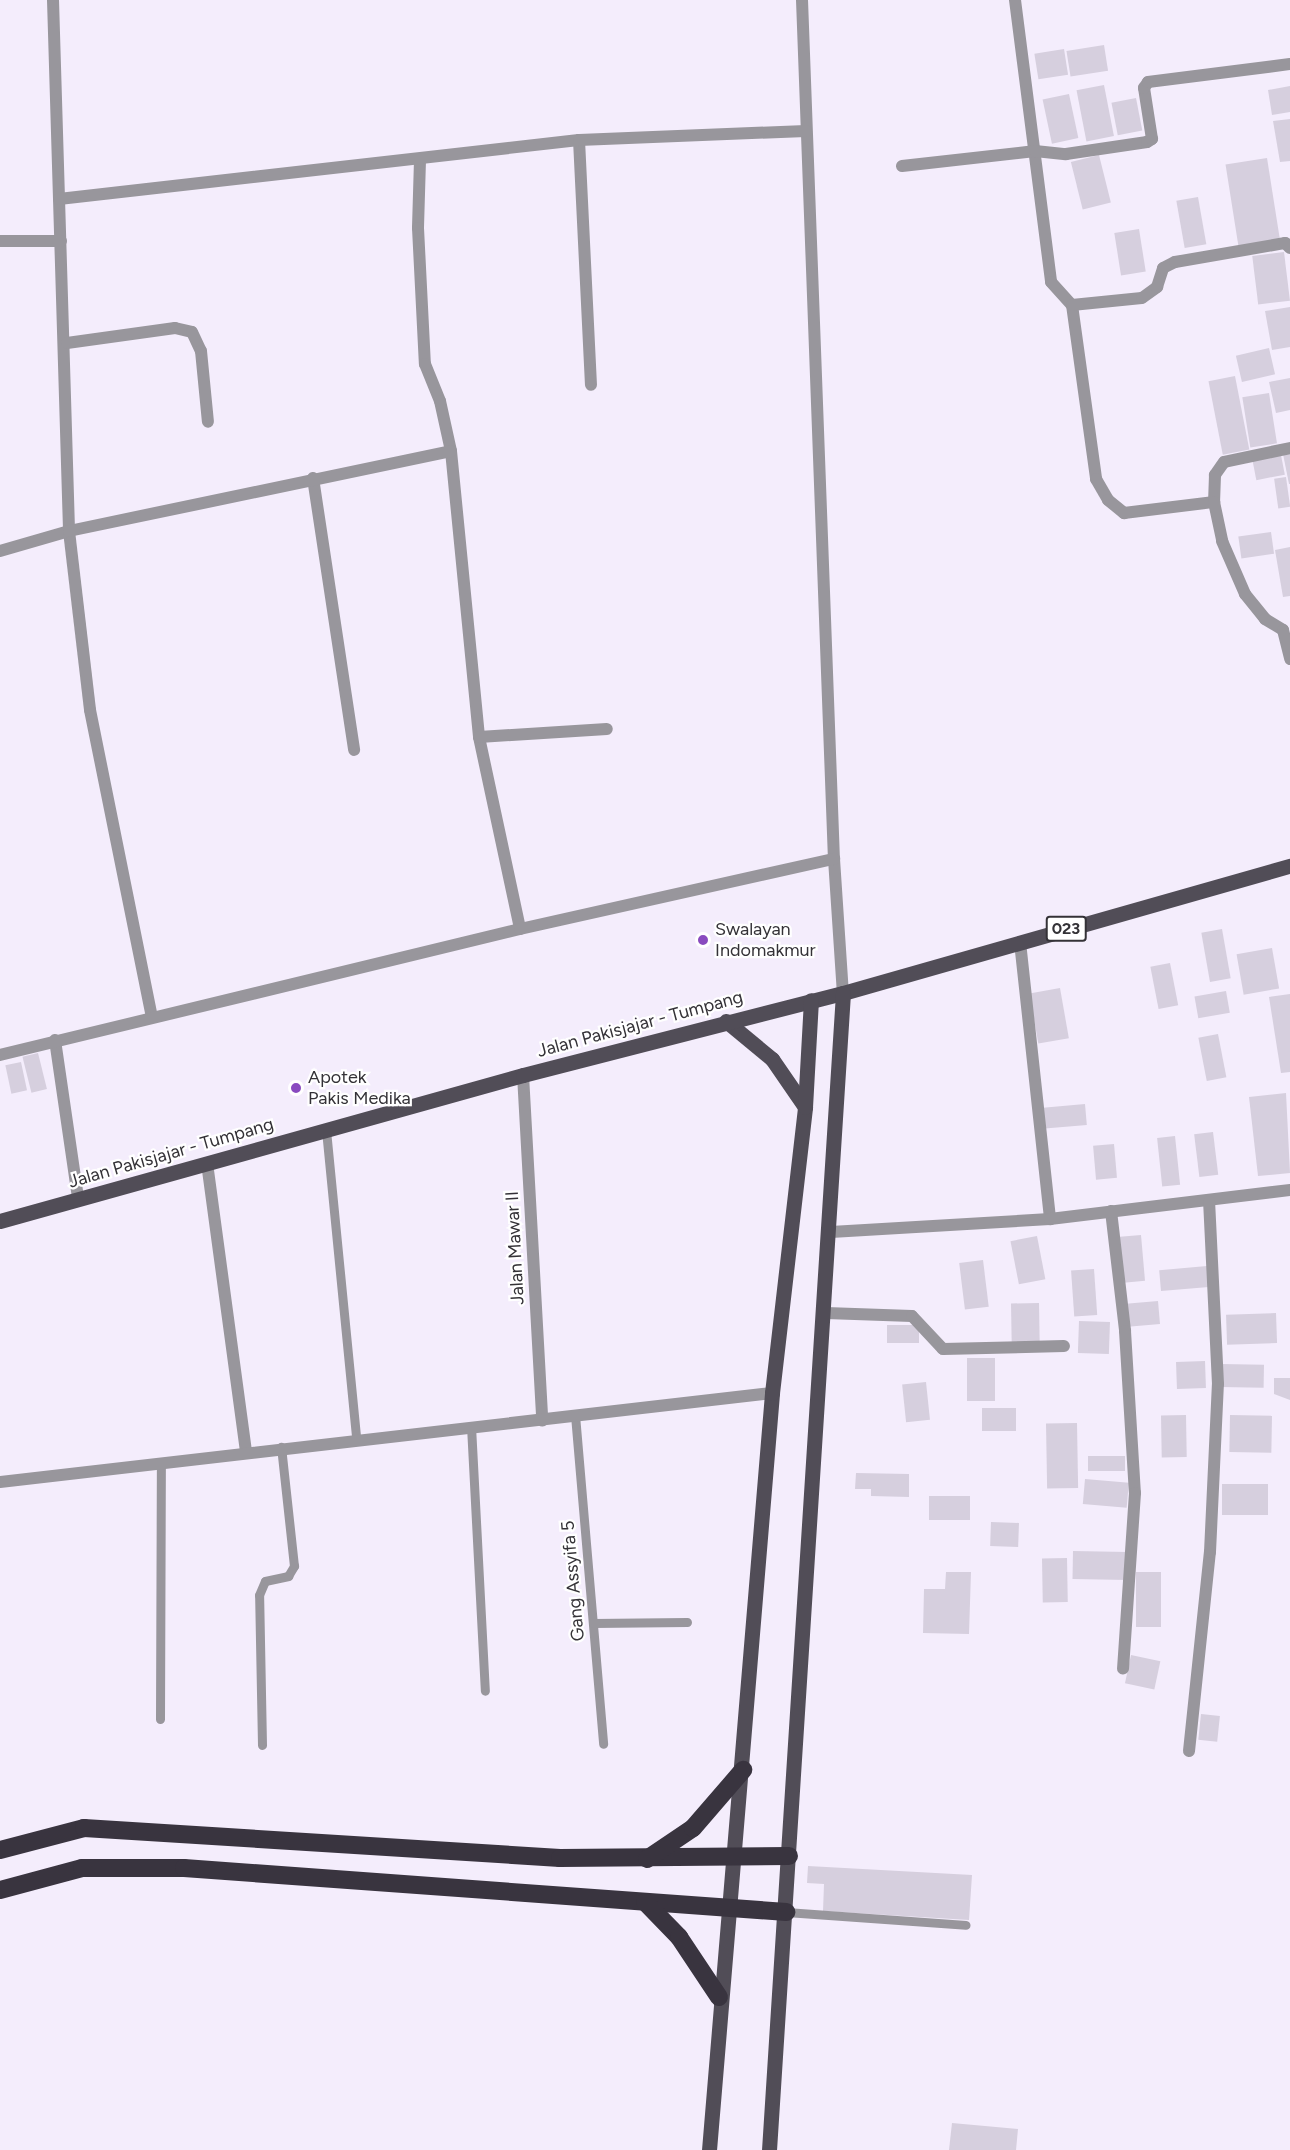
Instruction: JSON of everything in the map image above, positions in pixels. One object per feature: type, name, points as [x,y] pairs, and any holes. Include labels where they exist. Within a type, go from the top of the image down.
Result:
[{"type":"highway","points":[[646,1859],[693,1828],[743,1770]]},
{"type":"highway","points":[[0,1850],[84,1828],[560,1858],[789,1856]]},
{"type":"highway","points":[[0,1890],[82,1868],[184,1868],[786,1912]]},
{"type":"highway","points":[[645,1902],[679,1937],[719,1997]]},
{"type":"main road","name":"Jalan Pakisjajar - Tumpang","points":[[0,1221],[524,1075],[726,1021],[843,993],[1290,866]]},
{"type":"main road","points":[[769,2150],[826,1313],[843,993]]},
{"type":"main road","points":[[709,2150],[719,1997],[737,1856],[772,1393],[805,1107],[811,1000]]},
{"type":"main road","points":[[726,1021],[772,1059],[805,1107]]},
{"type":"street","points":[[53,0],[59,199],[67,343],[69,531],[90,710],[152,1017]]},
{"type":"street","points":[[802,0],[834,859],[843,993]]},
{"type":"street","points":[[1015,0],[1051,282],[1072,305],[1096,479],[1108,500],[1124,513],[1133,514],[1214,502]]},
{"type":"street","points":[[902,166],[1035,151],[1066,154],[1150,142],[1144,88],[1154,79],[1290,64]]},
{"type":"street","points":[[59,199],[420,160],[579,140],[806,131]]},
{"type":"street","points":[[579,140],[591,385]]},
{"type":"street","points":[[420,160],[418,228],[425,364],[440,401],[451,451],[479,737],[520,929]]},
{"type":"street","points":[[0,241],[61,241]]},
{"type":"street","points":[[1072,305],[1142,298],[1157,288],[1163,268],[1175,262],[1285,243],[1290,248]]},
{"type":"street","points":[[67,343],[184,328],[192,332],[201,351],[208,422]]},
{"type":"street","points":[[1290,448],[1224,462],[1215,475],[1214,502],[1222,541],[1245,594],[1265,619],[1286,629],[1290,659]]},
{"type":"street","points":[[0,551],[69,531],[313,478],[451,451]]},
{"type":"street","points":[[313,478],[354,750]]},
{"type":"street","points":[[479,737],[607,729]]},
{"type":"street","points":[[0,1055],[520,929],[834,859]]},
{"type":"street","points":[[1020,942],[1050,1219]]},
{"type":"street","points":[[55,1040],[78,1198]]},
{"type":"street","name":"Jalan Mawar II","points":[[524,1075],[542,1420]]},
{"type":"street","points":[[207,1163],[246,1450]]},
{"type":"street","points":[[831,1232],[1050,1219],[1209,1202],[1290,1190]]},
{"type":"street","points":[[1190,1751],[1210,1552],[1218,1384],[1209,1202]]},
{"type":"street","points":[[1111,1211],[1125,1331],[1136,1494],[1123,1670]]},
{"type":"street","points":[[826,1313],[912,1316],[943,1349],[1064,1346]]},
{"type":"street","points":[[0,1482],[246,1450],[542,1420],[772,1393]]},
{"type":"lane","points":[[326,1130],[356,1438]]},
{"type":"lane","name":"Gang Assyifa 5","points":[[575,1415],[603,1744]]},
{"type":"lane","points":[[471,1426],[485,1691]]},
{"type":"lane","points":[[262,1745],[259,1595],[265,1581],[288,1576],[294,1566],[281,1447]]},
{"type":"lane","points":[[160,1719],[161,1462]]},
{"type":"lane","points":[[593,1623],[687,1622]]},
{"type":"lane","points":[[786,1912],[966,1925]]},
{"type":"building","points":[[1104,45],[1108,71],[1071,77],[1066,51]]},
{"type":"building","points":[[1064,49],[1068,75],[1038,79],[1034,54]]},
{"type":"building","points":[[1104,85],[1114,136],[1086,141],[1077,90]]},
{"type":"building","points":[[1290,86],[1290,112],[1272,115],[1268,90]]},
{"type":"building","points":[[1069,94],[1078,138],[1052,144],[1043,100]]},
{"type":"building","points":[[1136,98],[1142,130],[1118,135],[1111,103]]},
{"type":"building","points":[[1290,119],[1290,161],[1280,162],[1273,121]]},
{"type":"building","points":[[1099,155],[1111,203],[1083,210],[1071,162]]},
{"type":"building","points":[[1267,158],[1280,242],[1239,249],[1226,165]]},
{"type":"building","points":[[1198,197],[1206,244],[1185,248],[1176,201]]},
{"type":"building","points":[[1139,229],[1146,271],[1121,275],[1114,233]]},
{"type":"building","points":[[1284,252],[1290,301],[1258,305],[1252,256]]},
{"type":"building","points":[[1290,307],[1290,347],[1272,350],[1265,311]]},
{"type":"building","points":[[1269,348],[1275,374],[1242,382],[1236,356]]},
{"type":"building","points":[[1235,376],[1249,450],[1223,455],[1208,381]]},
{"type":"building","points":[[1290,378],[1290,410],[1276,413],[1269,382]]},
{"type":"building","points":[[1269,393],[1277,443],[1250,448],[1242,397]]},
{"type":"building","points":[[1290,453],[1290,484],[1289,484],[1283,454]]},
{"type":"building","points":[[1281,455],[1285,475],[1256,480],[1253,461]]},
{"type":"building","points":[[1286,477],[1290,507],[1278,508],[1274,479]]},
{"type":"building","points":[[1271,532],[1274,554],[1241,558],[1238,537]]},
{"type":"building","points":[[1290,547],[1290,596],[1283,597],[1275,550]]},
{"type":"building","points":[[1222,929],[1231,978],[1210,982],[1201,933]]},
{"type":"building","points":[[1272,948],[1279,988],[1244,995],[1237,954]]},
{"type":"building","points":[[1170,963],[1178,1005],[1159,1009],[1150,967]]},
{"type":"building","points":[[1060,988],[1069,1038],[1038,1044],[1029,993]]},
{"type":"building","points":[[1226,991],[1230,1013],[1198,1018],[1194,997]]},
{"type":"building","points":[[1290,994],[1290,1072],[1281,1073],[1269,997]]},
{"type":"building","points":[[1218,1034],[1226,1077],[1207,1081],[1198,1038]]},
{"type":"building","points":[[38,1053],[47,1089],[31,1093],[22,1057]]},
{"type":"building","points":[[21,1062],[27,1090],[11,1094],[5,1065]]},
{"type":"building","points":[[1286,1093],[1290,1173],[1258,1176],[1249,1097]]},
{"type":"building","points":[[1085,1104],[1087,1125],[1045,1129],[1043,1108]]},
{"type":"building","points":[[1213,1132],[1218,1175],[1199,1177],[1194,1134]]},
{"type":"building","points":[[1175,1136],[1180,1185],[1162,1187],[1157,1138]]},
{"type":"building","points":[[1114,1144],[1117,1178],[1096,1180],[1093,1146]]},
{"type":"building","points":[[1141,1235],[1145,1281],[1121,1283],[1117,1237]]},
{"type":"building","points":[[1037,1236],[1045,1279],[1019,1284],[1010,1241]]},
{"type":"building","points":[[983,1260],[989,1307],[965,1310],[959,1263]]},
{"type":"building","points":[[1207,1266],[1209,1287],[1161,1291],[1159,1270]]},
{"type":"building","points":[[1094,1269],[1097,1315],[1074,1316],[1071,1271]]},
{"type":"building","points":[[1158,1301],[1160,1324],[1128,1327],[1126,1304]]},
{"type":"building","points":[[1011,1303],[1039,1303],[1040,1344],[1012,1344]]},
{"type":"building","points":[[1276,1313],[1277,1343],[1227,1345],[1226,1315]]},
{"type":"building","points":[[1079,1321],[1110,1322],[1109,1354],[1078,1353]]},
{"type":"building","points":[[887,1325],[919,1325],[919,1343],[887,1343]]},
{"type":"building","points":[[967,1358],[995,1358],[995,1401],[967,1401]]},
{"type":"building","points":[[1205,1361],[1206,1388],[1177,1389],[1176,1362]]},
{"type":"building","points":[[1221,1364],[1264,1365],[1264,1388],[1221,1387]]},
{"type":"building","points":[[1274,1378],[1290,1378],[1290,1400],[1274,1394]]},
{"type":"building","points":[[926,1382],[930,1420],[906,1422],[902,1385]]},
{"type":"building","points":[[982,1408],[1016,1408],[1016,1431],[982,1431]]},
{"type":"building","points":[[1161,1415],[1186,1415],[1187,1457],[1162,1457]]},
{"type":"building","points":[[1230,1415],[1272,1416],[1271,1453],[1229,1452]]},
{"type":"building","points":[[1077,1423],[1078,1488],[1047,1489],[1046,1424]]},
{"type":"building","points":[[1088,1456],[1125,1456],[1125,1471],[1088,1471]]},
{"type":"building","points":[[856,1473],[909,1474],[909,1497],[871,1496],[871,1489],[855,1489]]},
{"type":"building","points":[[1085,1479],[1129,1483],[1127,1508],[1083,1504]]},
{"type":"building","points":[[1222,1484],[1268,1484],[1268,1515],[1222,1515]]},
{"type":"building","points":[[929,1496],[970,1496],[970,1520],[929,1520]]},
{"type":"building","points":[[991,1522],[1019,1523],[1018,1547],[990,1546]]},
{"type":"building","points":[[1073,1551],[1128,1552],[1128,1580],[1073,1579]]},
{"type":"building","points":[[1042,1558],[1067,1558],[1068,1602],[1043,1602]]},
{"type":"building","points":[[946,1572],[971,1572],[969,1634],[923,1633],[924,1589],[945,1589]]},
{"type":"building","points":[[1136,1572],[1161,1572],[1161,1627],[1136,1627]]},
{"type":"building","points":[[1131,1655],[1160,1661],[1154,1690],[1125,1683]]},
{"type":"building","points":[[1201,1714],[1220,1716],[1217,1742],[1198,1740]]},
{"type":"building","points":[[808,1866],[972,1875],[969,1920],[823,1911],[824,1884],[807,1883]]},
{"type":"building","points":[[952,2123],[1018,2129],[1016,2150],[949,2150]]},
{"type":"place","name":"Swalayan Indomakmur","points":[[703,940]]},
{"type":"place","name":"Apotek Pakis Medika","points":[[296,1088]]}]
